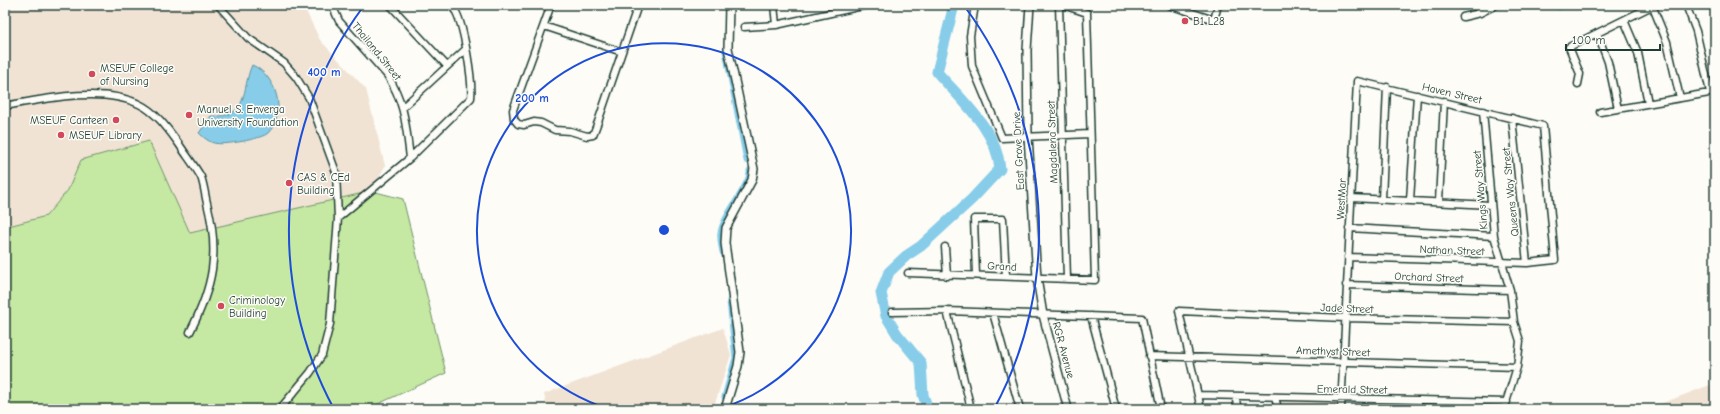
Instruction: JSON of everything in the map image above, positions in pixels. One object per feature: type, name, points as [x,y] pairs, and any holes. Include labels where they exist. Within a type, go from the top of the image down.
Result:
[{"type":"street","points":[[218,5],[248,38],[284,64],[296,77],[309,98],[336,172],[338,218],[330,324],[322,355],[310,373],[280,409]]},
{"type":"street","name":"Thailand Street","points":[[332,5],[339,21],[387,75],[393,84],[403,107],[410,158]]},
{"type":"street","points":[[390,5],[447,66]]},
{"type":"street","points":[[338,218],[410,158],[471,98],[472,90],[466,49],[456,12],[450,5]]},
{"type":"street","points":[[551,5],[513,110],[514,119],[518,124],[524,125],[534,122],[541,123],[555,130],[587,136],[593,135],[638,5]]},
{"type":"street","points":[[725,409],[738,366],[740,352],[725,243],[726,228],[752,180],[754,169],[728,48],[729,5]]},
{"type":"street","points":[[774,5],[776,25]]},
{"type":"street","points":[[744,27],[776,25],[867,5]]},
{"type":"street","points":[[975,5],[970,36],[972,66],[1002,138],[1090,134],[1086,13],[1063,5]]},
{"type":"street","name":"East Grove Drive","points":[[1030,5],[1027,50],[1028,136],[1039,296]]},
{"type":"street","name":"Magdalena Street","points":[[1059,5],[1067,279]]},
{"type":"street","points":[[1169,5],[1186,7],[1214,20],[1218,5]]},
{"type":"street","points":[[1476,5],[1480,13]]},
{"type":"street","points":[[1464,17],[1480,13],[1496,5]]},
{"type":"street","points":[[1578,84],[1580,74],[1569,47],[1653,5],[1667,42],[1680,98]]},
{"type":"street","points":[[1600,112],[1713,92],[1696,31],[1686,5]]},
{"type":"street","points":[[1624,20],[1638,53],[1648,103]]},
{"type":"street","points":[[544,26],[622,52]]},
{"type":"street","points":[[1597,33],[1608,62],[1618,108]]},
{"type":"street","points":[[403,107],[466,49]]},
{"type":"street","name":"Haven Street","points":[[1357,81],[1543,126],[1555,260]]},
{"type":"street","name":"WestMar","points":[[1341,409],[1357,81]]},
{"type":"street","points":[[1382,199],[1388,88]]},
{"type":"street","points":[[5,106],[68,96],[111,95],[140,104],[164,123],[201,177],[210,214],[214,241],[212,269],[207,294],[190,332]]},
{"type":"street","points":[[1410,200],[1417,95]]},
{"type":"street","points":[[1439,201],[1444,101]]},
{"type":"street","name":"Kings Way Street","points":[[1483,111],[1494,236],[1510,290],[1514,322],[1520,341],[1517,367],[1504,409]]},
{"type":"street","name":"Queens Way Street","points":[[1512,118],[1527,263]]},
{"type":"street","name":"Grand","points":[[908,273],[947,276],[976,275],[1095,280],[1090,134]]},
{"type":"street","points":[[1351,198],[1439,201],[1491,205]]},
{"type":"street","points":[[976,275],[974,219],[1003,219],[1006,277]]},
{"type":"street","points":[[1349,228],[1494,236]]},
{"type":"street","points":[[946,247],[947,276]]},
{"type":"street","name":"Nathan Street","points":[[1348,257],[1527,263],[1555,260]]},
{"type":"street","name":"Orchard Street","points":[[1346,285],[1510,290]]},
{"type":"street","name":"RGR Avenue","points":[[1039,296],[1068,409]]},
{"type":"street","points":[[946,311],[971,409]]},
{"type":"street","points":[[892,312],[946,311],[1142,318],[1161,409]]},
{"type":"street","name":"Jade Street","points":[[1188,357],[1179,311],[1345,318],[1514,322]]},
{"type":"street","points":[[993,313],[1020,409]]},
{"type":"street","points":[[1091,316],[1116,409]]},
{"type":"street","name":"Amethyst Street","points":[[1149,356],[1517,367]]},
{"type":"street","points":[[1188,357],[1201,409]]},
{"type":"street","name":"Emerald Street","points":[[1198,395],[1507,402]]},
{"type":"street","points":[[1235,396],[1238,409]]},
{"type":"street","points":[[1275,397],[1278,409]]},
{"type":"shaded area","name":"Manuel S. Enverga University Foundation","points":[[5,5],[303,5],[320,40],[366,89],[385,166],[372,191],[190,233],[149,141],[81,160],[68,190],[46,216],[5,227]]},
{"type":"shaded area","points":[[723,328],[731,355],[713,409],[547,409],[544,394]]},
{"type":"shaded area","points":[[1710,385],[1715,393],[1715,409],[1647,409]]},
{"type":"shaded area","points":[[1278,401],[1337,401],[1336,409],[1280,409]]},
{"type":"green space","points":[[149,141],[190,233],[372,191],[403,199],[446,373],[367,409],[287,409],[279,402],[271,409],[5,409],[5,227],[46,216],[68,190],[81,160]]},
{"type":"water","points":[[252,65],[267,77],[273,86],[278,105],[274,125],[268,133],[251,140],[219,144],[204,138],[199,133],[211,116],[224,116],[232,113],[238,108],[242,101]]},
{"type":"waterway","points":[[928,409],[923,395],[921,363],[897,334],[886,316],[881,293],[889,272],[906,256],[921,246],[972,199],[1000,169],[992,141],[985,129],[967,105],[937,72],[954,5]]},
{"type":"waterway","points":[[726,51],[747,160]]},
{"type":"waterway","points":[[723,252],[721,238],[723,226],[747,184],[750,171]]},
{"type":"waterway","points":[[725,397],[736,358],[730,301]]},
{"type":"place","name":"B1 L28","points":[[1185,21]]},
{"type":"place","name":"MSEUF College of Nursing","points":[[92,74]]},
{"type":"place","name":"Manuel S. Enverga University Foundation","points":[[189,115]]},
{"type":"place","name":"MSEUF Canteen","points":[[116,120]]},
{"type":"place","name":"MSEUF Library","points":[[61,135]]},
{"type":"place","name":"CAS & CEd Building","points":[[289,183]]},
{"type":"place","name":"Criminology Building","points":[[221,306]]}]
